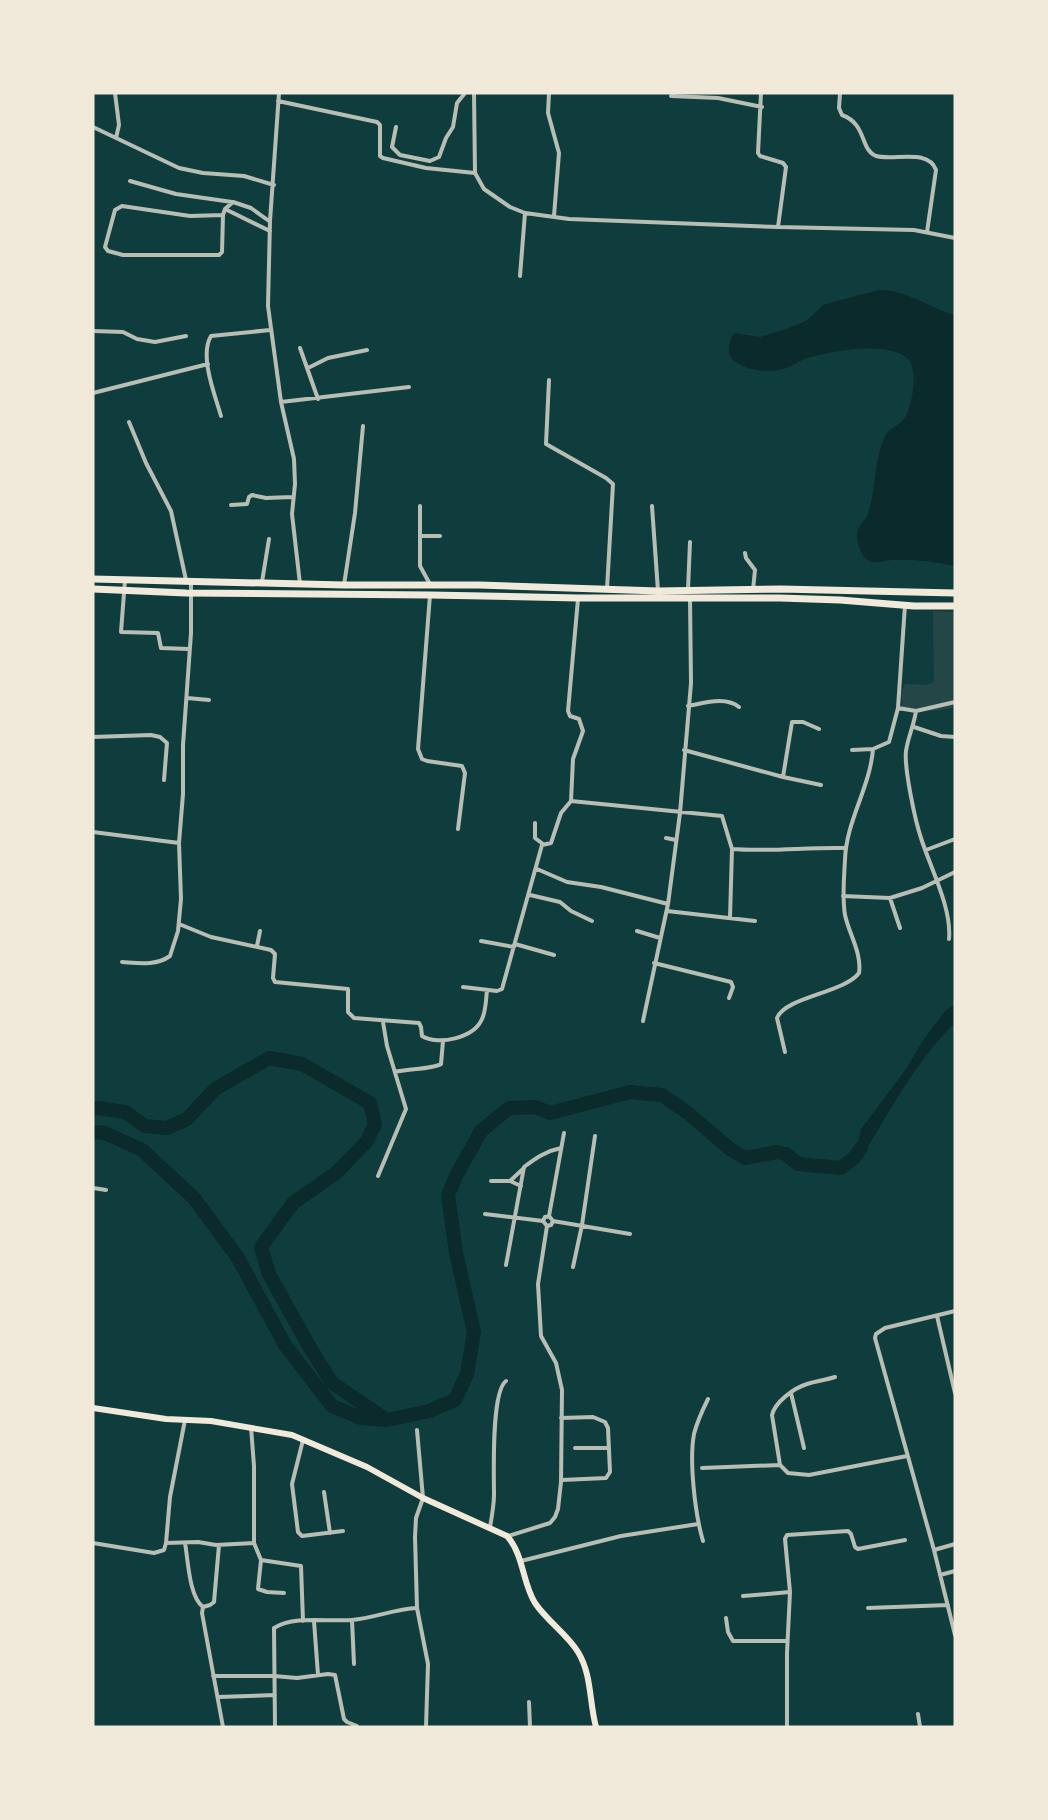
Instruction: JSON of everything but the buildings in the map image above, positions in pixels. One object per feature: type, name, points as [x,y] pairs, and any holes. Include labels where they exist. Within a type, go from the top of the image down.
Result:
[{"type":"highway","points":[[94,579],[344,585],[578,598],[780,589],[955,593]]},
{"type":"highway","points":[[93,590],[191,593],[431,591],[479,585],[658,591],[955,606]]},
{"type":"highway","points":[[780,589],[780,598]]},
{"type":"main road","points":[[93,1408],[166,1419],[251,1426],[292,1435],[368,1467],[423,1498],[507,1536],[521,1561],[527,1586],[536,1603],[577,1650],[585,1668],[596,1727]]},
{"type":"street","points":[[115,93],[119,124],[116,138]]},
{"type":"street","points":[[279,93],[270,221],[268,306],[281,402],[294,459],[295,484],[292,514],[300,584]]},
{"type":"street","points":[[396,127],[392,147],[400,155],[430,161],[439,157],[453,127],[457,103],[465,93]]},
{"type":"street","points":[[474,93],[475,173],[484,189],[496,199],[525,213],[582,221],[927,232],[955,238]]},
{"type":"street","points":[[549,93],[548,113],[559,153],[554,216]]},
{"type":"street","points":[[761,93],[758,153],[760,156],[783,163],[786,167],[778,227]]},
{"type":"street","points":[[840,93],[839,108],[842,115],[852,118],[872,154],[879,157],[901,156],[929,160],[934,165],[936,170],[927,232]]},
{"type":"street","points":[[670,96],[718,98],[762,107]]},
{"type":"street","points":[[278,101],[379,123],[380,156],[383,158],[426,168],[475,173]]},
{"type":"street","points":[[93,127],[179,168],[203,173],[244,176],[274,185]]},
{"type":"street","points":[[130,181],[176,194],[233,202],[251,208],[270,221]]},
{"type":"street","points":[[224,215],[190,216],[119,207],[115,210],[105,247],[108,251],[123,255],[220,254],[225,209],[233,202]]},
{"type":"street","points":[[225,209],[270,231]]},
{"type":"street","points":[[520,276],[525,213]]},
{"type":"street","points":[[221,416],[208,364],[207,346],[211,336],[270,330]]},
{"type":"street","points":[[93,331],[119,332],[137,339],[155,342],[186,336]]},
{"type":"street","points":[[300,348],[318,399]]},
{"type":"street","points":[[308,368],[328,358],[367,350]]},
{"type":"street","points":[[93,393],[208,364]]},
{"type":"street","points":[[549,380],[546,444],[613,484],[607,589]]},
{"type":"street","points":[[281,402],[409,387]]},
{"type":"street","points":[[122,962],[164,961],[170,956],[179,924],[181,899],[179,843],[191,593],[171,511],[146,463],[129,422]]},
{"type":"street","points":[[344,585],[355,513],[363,426]]},
{"type":"street","points":[[231,505],[247,504],[252,495],[266,498],[292,497]]},
{"type":"street","points":[[420,506],[422,536],[420,566],[431,591],[418,748],[422,759],[464,768],[458,830]]},
{"type":"street","points":[[652,506],[658,591]]},
{"type":"street","points":[[422,536],[440,536]]},
{"type":"street","points":[[262,582],[269,539]]},
{"type":"street","points":[[643,1021],[667,911],[680,813],[691,683],[690,542]]},
{"type":"street","points":[[745,553],[755,570],[753,590]]},
{"type":"street","points":[[93,590],[94,579]]},
{"type":"street","points":[[125,579],[121,632],[158,633],[161,648],[189,649]]},
{"type":"street","points":[[535,823],[535,838],[543,844],[551,843],[561,813],[571,801],[573,759],[583,731],[581,722],[570,716],[568,711],[578,598]]},
{"type":"street","points":[[852,750],[873,749],[889,742],[898,708],[905,605]]},
{"type":"street","points":[[187,698],[209,700]]},
{"type":"street","points":[[688,706],[725,701],[733,702],[739,707]]},
{"type":"street","points":[[898,708],[916,711],[955,702]]},
{"type":"street","points":[[916,711],[906,756],[913,807],[921,840],[953,929],[949,939]]},
{"type":"street","points":[[783,777],[792,723],[803,722],[819,729]]},
{"type":"street","points":[[914,727],[941,736],[955,737]]},
{"type":"street","points":[[93,737],[151,735],[160,737],[167,743],[164,780]]},
{"type":"street","points":[[785,1052],[777,1018],[779,1014],[788,1007],[849,982],[860,973],[860,961],[849,932],[843,896],[845,848],[871,765],[873,749]]},
{"type":"street","points":[[684,750],[821,785]]},
{"type":"street","points":[[571,801],[722,816],[732,849],[730,918]]},
{"type":"street","points":[[93,832],[179,843]]},
{"type":"street","points":[[666,838],[676,840]]},
{"type":"street","points":[[926,850],[955,839]]},
{"type":"street","points":[[463,987],[497,991],[502,989],[543,844]]},
{"type":"street","points":[[732,849],[759,851],[816,847],[845,848]]},
{"type":"street","points":[[537,868],[567,882],[601,887],[668,904]]},
{"type":"street","points":[[843,896],[890,898],[955,872]]},
{"type":"street","points":[[530,895],[560,902],[592,921]]},
{"type":"street","points":[[890,898],[900,928]]},
{"type":"street","points":[[667,911],[754,921]]},
{"type":"street","points":[[179,924],[211,937],[271,950],[275,954],[273,978],[275,982],[348,989],[350,1016],[383,1022],[419,1023],[424,1038],[443,1041],[460,1036],[479,1025],[483,1017],[487,990]]},
{"type":"street","points":[[257,946],[260,931]]},
{"type":"street","points":[[637,931],[660,938]]},
{"type":"street","points":[[482,941],[554,955]]},
{"type":"street","points":[[654,963],[731,982],[733,987],[729,998]]},
{"type":"street","points":[[378,1176],[406,1109],[387,1046],[383,1022]]},
{"type":"street","points":[[395,1072],[412,1068],[437,1067],[441,1064],[443,1041]]},
{"type":"street","points":[[564,1133],[549,1216],[553,1221],[630,1234]]},
{"type":"street","points":[[573,1267],[582,1225],[595,1136]]},
{"type":"street","points":[[510,1181],[524,1167],[550,1150],[561,1148]]},
{"type":"street","points":[[506,1265],[524,1167]]},
{"type":"street","points":[[491,1181],[510,1181],[521,1186]]},
{"type":"street","points":[[93,1188],[106,1190]]},
{"type":"street","points":[[485,1214],[543,1221],[547,1226],[538,1284],[541,1336],[556,1363],[561,1378],[562,1480],[558,1509],[550,1523],[507,1536]]},
{"type":"street","points":[[543,1221],[549,1216]]},
{"type":"street","points":[[547,1226],[553,1221]]},
{"type":"street","points":[[955,1311],[885,1328],[876,1334],[875,1338],[934,1550],[955,1635]]},
{"type":"street","points":[[937,1316],[955,1393]]},
{"type":"street","points":[[835,1377],[806,1384],[774,1408],[772,1415],[780,1465],[788,1473],[809,1475],[908,1456]]},
{"type":"street","points":[[490,1527],[494,1497],[496,1410],[499,1390],[506,1382]]},
{"type":"street","points":[[791,1394],[804,1448]]},
{"type":"street","points":[[703,1540],[698,1524],[694,1433],[708,1399]]},
{"type":"street","points":[[561,1418],[593,1416],[605,1422],[608,1428],[610,1472],[606,1478],[562,1480]]},
{"type":"street","points":[[93,1543],[154,1553],[164,1550],[170,1497],[185,1419]]},
{"type":"street","points":[[251,1426],[254,1466],[254,1544],[261,1560],[258,1589],[284,1593]]},
{"type":"street","points":[[417,1430],[423,1498],[414,1526],[417,1608],[428,1664],[426,1727]]},
{"type":"street","points":[[303,1439],[292,1484],[298,1532],[302,1536],[343,1531]]},
{"type":"street","points":[[575,1448],[609,1448]]},
{"type":"street","points":[[702,1468],[780,1465]]},
{"type":"street","points":[[324,1492],[330,1533]]},
{"type":"street","points":[[521,1561],[621,1536],[698,1524]]},
{"type":"street","points":[[787,1727],[787,1641],[790,1592],[785,1539],[787,1535],[848,1531],[858,1549],[905,1540]]},
{"type":"street","points":[[166,1543],[254,1544]]},
{"type":"street","points":[[185,1543],[193,1588],[197,1600],[203,1606]]},
{"type":"street","points":[[934,1550],[955,1544]]},
{"type":"street","points":[[203,1606],[214,1602],[219,1545]]},
{"type":"street","points":[[261,1560],[301,1566],[303,1621]]},
{"type":"street","points":[[940,1575],[955,1571]]},
{"type":"street","points":[[742,1596],[790,1592]]},
{"type":"street","points":[[868,1608],[948,1605]]},
{"type":"street","points":[[203,1606],[202,1612],[223,1727]]},
{"type":"street","points":[[275,1727],[274,1628],[285,1623],[327,1619],[352,1620],[417,1608]]},
{"type":"street","points":[[726,1618],[728,1632],[733,1641],[787,1641]]},
{"type":"street","points":[[314,1620],[318,1675]]},
{"type":"street","points":[[352,1620],[354,1664]]},
{"type":"street","points":[[213,1676],[297,1678],[335,1675],[344,1719],[357,1726]]},
{"type":"street","points":[[218,1697],[275,1695]]},
{"type":"street","points":[[528,1702],[530,1727]]},
{"type":"street","points":[[918,1714],[920,1727]]},
{"type":"shaded area","points":[[878,290],[898,292],[955,315],[955,566],[908,560],[872,562],[864,557],[858,543],[857,533],[868,514],[878,456],[884,438],[903,420],[909,408],[914,380],[908,359],[899,353],[874,348],[844,350],[807,358],[786,368],[765,371],[750,369],[737,363],[729,353],[730,342],[735,333],[760,337],[806,321],[823,305]]},
{"type":"shaded area","points":[[933,611],[955,612],[955,707],[929,711],[903,708],[901,693],[905,684],[926,685],[934,682]]},
{"type":"shaded area","points":[[955,1005],[955,1023],[915,1071],[856,1164],[848,1158],[857,1146],[861,1129],[904,1072],[924,1039],[946,1010]]},
{"type":"waterway","points":[[93,1109],[125,1112],[145,1126],[167,1128],[187,1119],[215,1089],[269,1058],[302,1064],[370,1103],[375,1124],[367,1141],[336,1173],[293,1203],[261,1247],[269,1274],[332,1383],[387,1420],[429,1411],[455,1400],[467,1374],[474,1332],[456,1253],[448,1195],[481,1131],[509,1108],[535,1107],[550,1113],[630,1092],[662,1095],[688,1113],[730,1149],[745,1158],[777,1152],[786,1154],[798,1164],[841,1168],[854,1158],[861,1148]]},
{"type":"waterway","points":[[93,1132],[105,1133],[142,1150],[194,1198],[238,1258],[285,1345],[332,1406],[361,1418],[386,1420]]}]
